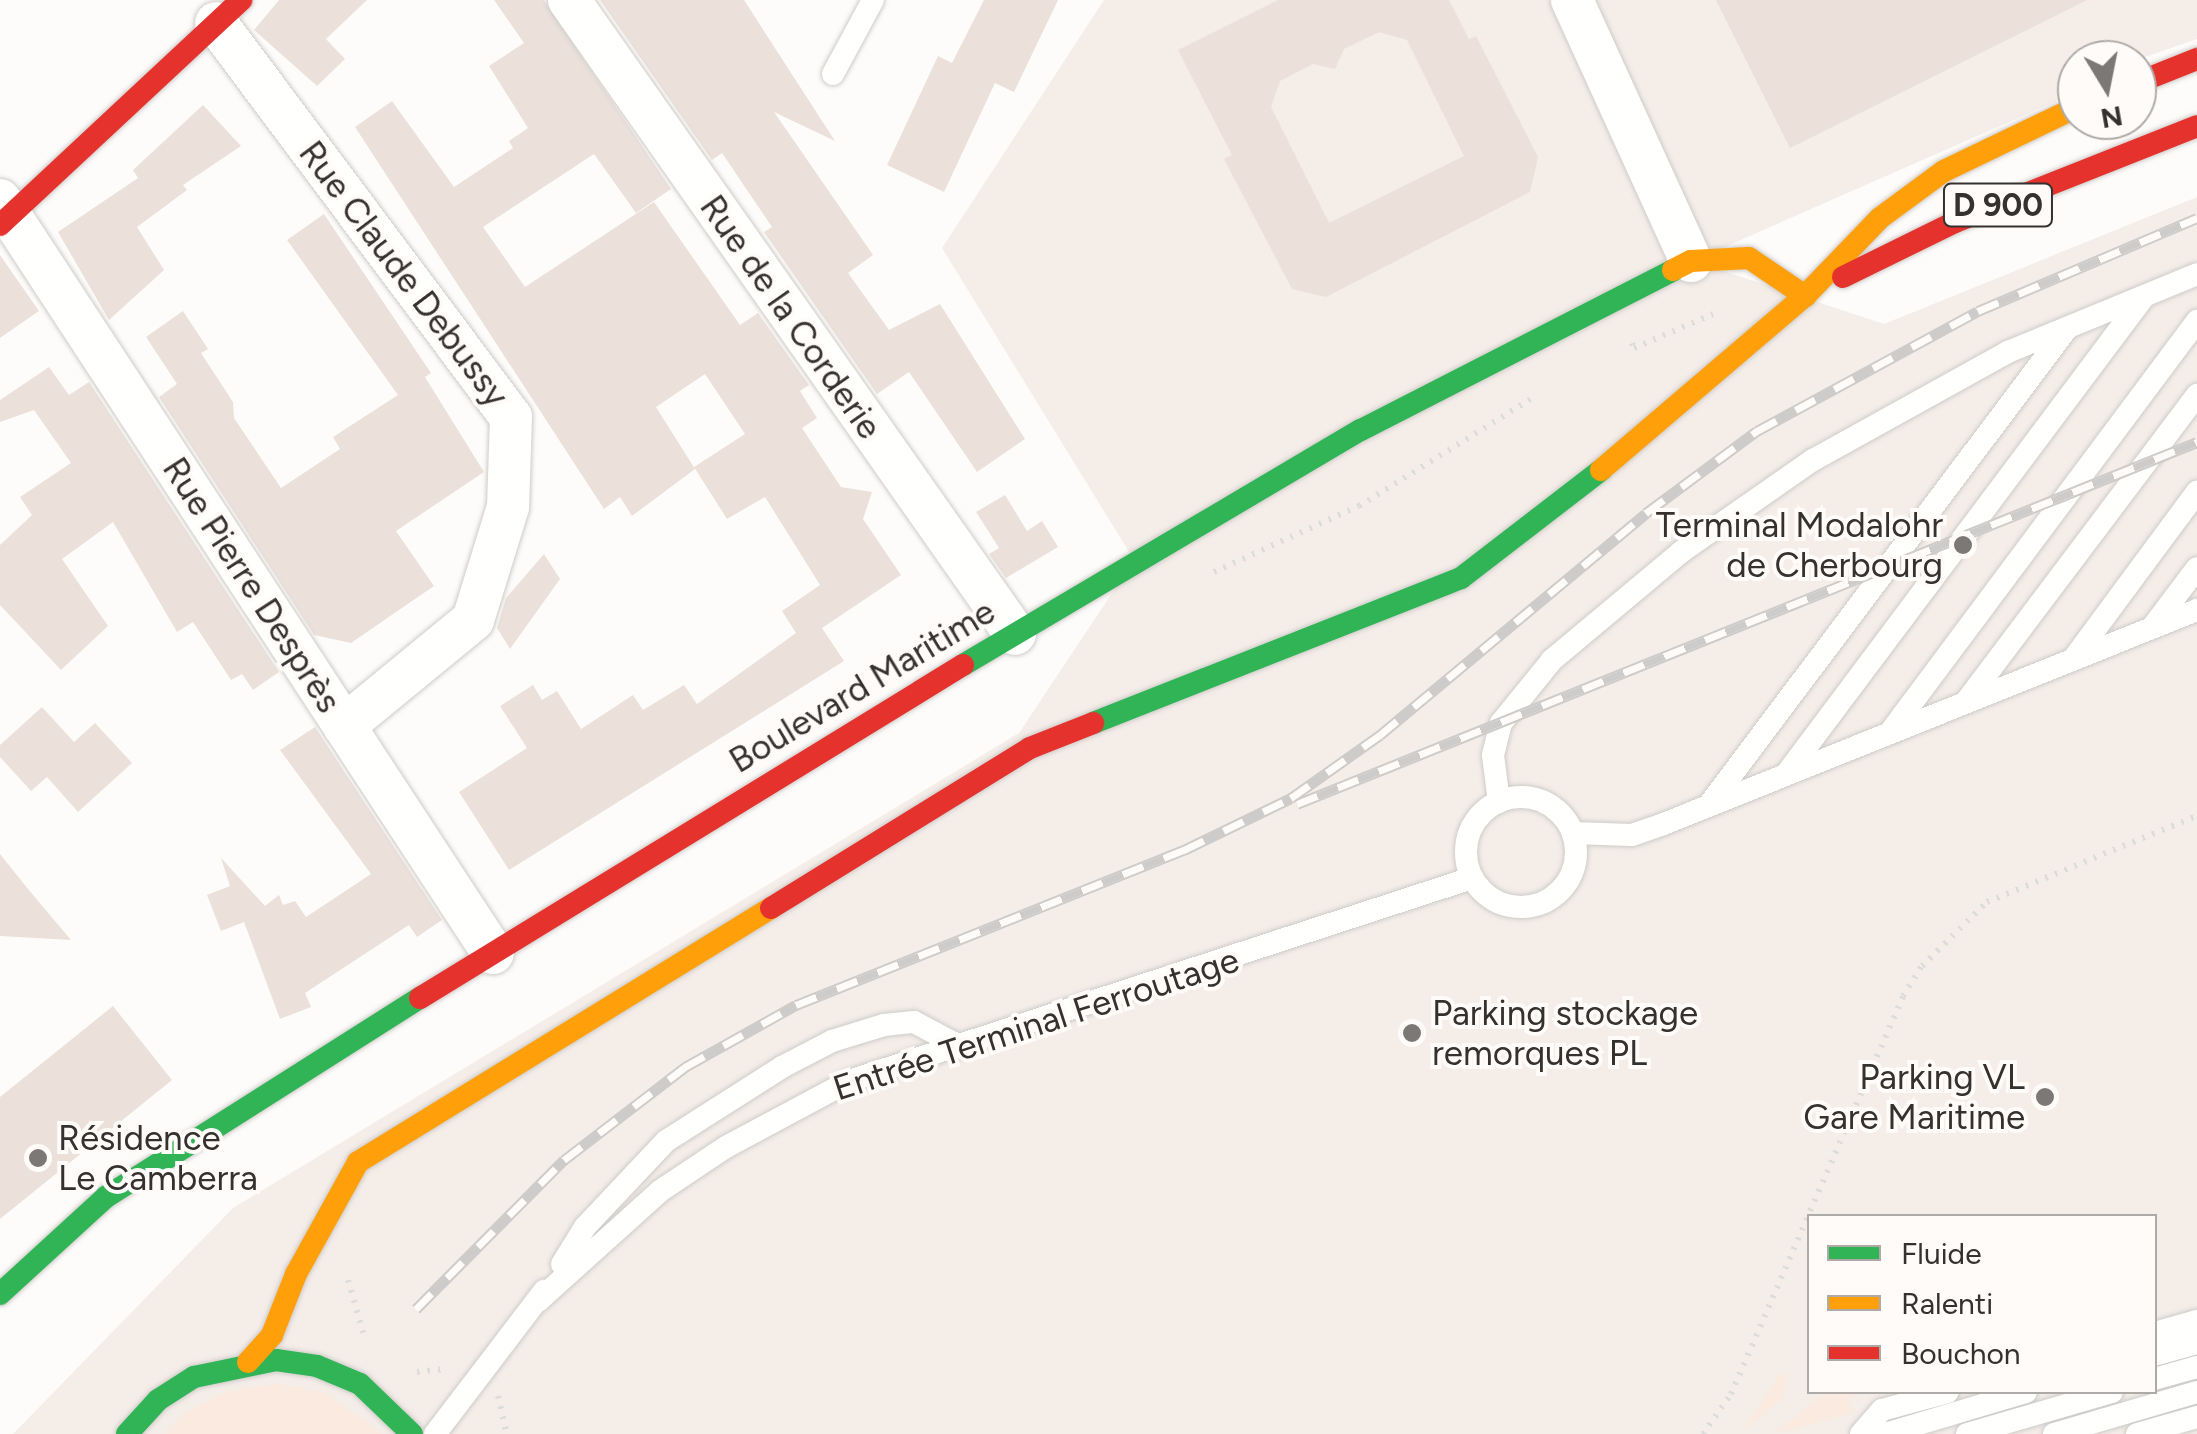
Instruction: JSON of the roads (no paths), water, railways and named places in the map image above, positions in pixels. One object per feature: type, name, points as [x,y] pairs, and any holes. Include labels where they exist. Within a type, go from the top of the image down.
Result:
[{"type":"main road","points":[[3,214],[229,12]]},
{"type":"main road","points":[[2157,75],[2197,59]]},
{"type":"main road","name":"D 900","points":[[1804,296],[1844,251],[1944,172],[2057,117]]},
{"type":"main road","name":"D 900","points":[[1804,296],[1955,222],[2197,126]]},
{"type":"main road","name":"Boulevard Maritime","points":[[0,1294],[52,1242],[159,1160],[1015,634],[1361,430],[1692,261],[1749,258],[1804,296]]},
{"type":"main road","points":[[248,1362],[272,1335],[358,1162],[1030,748],[1434,590],[1486,562],[1804,296]]},
{"type":"main road","points":[[314,1288],[330,1212]]},
{"type":"main road","points":[[322,1341],[336,1375]]},
{"type":"main road","points":[[128,1434],[158,1400],[194,1377],[248,1362],[276,1360],[336,1375],[372,1394],[412,1434]]},
{"type":"street","name":"Rue de la Corderie","points":[[569,0],[1015,634]]},
{"type":"street","points":[[1572,0],[1692,261]]},
{"type":"street","name":"Rue Claude Debussy","points":[[229,12],[511,417],[508,507],[473,620],[344,726]]},
{"type":"street","name":"Rue Pierre Desprès","points":[[3,214],[493,953]]},
{"type":"lane","points":[[833,74],[872,0]]},
{"type":"lane","points":[[1499,802],[1493,756],[1501,722],[1552,660],[1681,552],[1813,460],[2008,352],[2197,274]]},
{"type":"lane","points":[[1785,776],[2146,295]]},
{"type":"lane","points":[[1888,734],[2197,321]]},
{"type":"lane","points":[[1708,806],[2067,328]]},
{"type":"lane","points":[[1966,702],[2197,396]]},
{"type":"lane","points":[[2073,659],[2197,492]]},
{"type":"lane","points":[[2152,628],[2197,568]]},
{"type":"lane","points":[[1572,833],[1632,835],[2197,610]]},
{"type":"lane","points":[[1534,798],[1550,806],[1572,833],[1574,869],[1552,898],[1535,906],[1498,903],[1472,878],[1466,842],[1484,811],[1499,802],[1534,798]]},
{"type":"lane","name":"Entrée Terminal Ferroutage","points":[[538,1301],[660,1191],[726,1147],[849,1081],[963,1048],[1472,878]]},
{"type":"lane","points":[[435,1434],[538,1301],[586,1226],[626,1179],[708,1111],[858,1030],[914,1022],[963,1048]]},
{"type":"lane","points":[[2157,1332],[2197,1321]]},
{"type":"lane","points":[[2157,1354],[2197,1342]]},
{"type":"lane","points":[[2157,1378],[2197,1367]]},
{"type":"lane","points":[[2054,1434],[2197,1392]]},
{"type":"lane","points":[[1861,1434],[1882,1410],[1941,1394]]},
{"type":"lane","points":[[1885,1434],[2019,1394]]},
{"type":"lane","points":[[1968,1434],[2105,1394]]},
{"type":"lane","points":[[2138,1434],[2197,1416]]},
{"type":"railway","points":[[416,1309],[564,1160],[685,1067],[796,1005],[1184,850],[1291,798],[1380,735],[1646,513],[1757,431],[1978,311],[2197,218]]},
{"type":"railway","points":[[1297,804],[2197,442]]},
{"type":"place","name":"Terminal Modalohr de Cherbourg","points":[[1963,545]]},
{"type":"place","name":"Parking stockage remorques PL","points":[[1412,1033]]},
{"type":"place","name":"Parking VL Gare Maritime","points":[[2045,1097]]},
{"type":"place","name":"Résidence Le Camberra","points":[[38,1158]]}]
